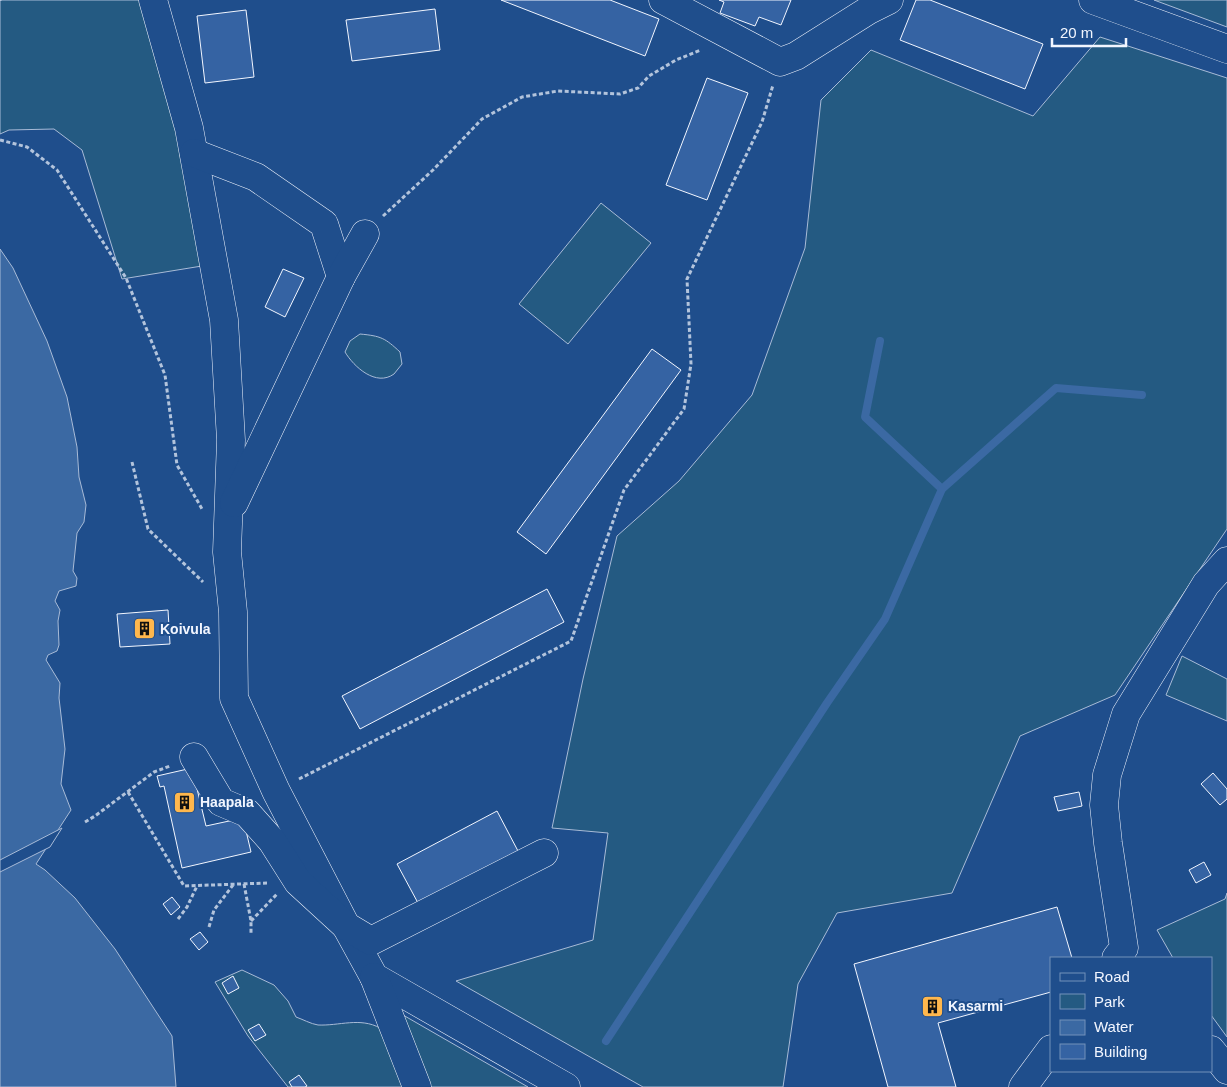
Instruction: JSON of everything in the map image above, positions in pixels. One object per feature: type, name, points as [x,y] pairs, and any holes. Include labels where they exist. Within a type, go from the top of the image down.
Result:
[{"type":"lane","points":[[664,0],[780,62],[796,56],[869,10],[889,0]]},
{"type":"lane","points":[[1093,0],[1227,49]]},
{"type":"lane","points":[[156,1],[189,128],[224,320],[231,440],[216,513],[227,552],[233,612],[234,698],[276,791],[374,977],[417,1087]]},
{"type":"lane","points":[[194,153],[256,177],[324,224],[341,277]]},
{"type":"lane","points":[[216,513],[365,234]]},
{"type":"lane","points":[[1124,955],[1104,805],[1107,775],[1126,714],[1206,584],[1227,561]]},
{"type":"lane","points":[[194,757],[221,802],[247,813],[272,841],[293,882],[346,926],[371,941],[544,853]]},
{"type":"lane","points":[[374,977],[566,1087]]},
{"type":"lane","points":[[1023,1087],[1050,1050]]},
{"type":"lane","points":[[1212,1051],[1227,1070]]},
{"type":"path","points":[[365,234],[433,170],[482,119],[522,97],[558,91],[620,94],[638,88],[649,76],[676,60],[732,36]]},
{"type":"path","points":[[276,791],[571,641],[624,490],[684,409],[691,364],[687,279],[762,122],[780,62]]},
{"type":"path","points":[[0,140],[27,147],[57,170],[126,278],[165,375],[177,465],[216,513]]},
{"type":"path","points":[[132,462],[148,528],[205,584]]},
{"type":"path","points":[[85,822],[154,772],[194,757]]},
{"type":"path","points":[[128,792],[184,886],[293,882]]},
{"type":"path","points":[[251,921],[293,882]]},
{"type":"path","points":[[209,927],[214,910],[233,884]]},
{"type":"path","points":[[244,884],[251,921],[251,935]]},
{"type":"path","points":[[178,919],[187,907],[197,886]]},
{"type":"green space","points":[[0,0],[142,0],[179,113],[208,265],[122,279],[82,150],[54,129],[9,130],[0,134]]},
{"type":"green space","points":[[1154,0],[1227,0],[1227,27]]},
{"type":"green space","points":[[1100,37],[1227,78],[1227,529],[1115,695],[1020,736],[952,893],[837,913],[798,984],[783,1087],[643,1087],[456,981],[593,940],[608,833],[552,828],[583,679],[617,536],[679,481],[752,395],[805,248],[821,100],[871,50],[1033,116]]},
{"type":"green space","points":[[601,203],[651,243],[568,344],[519,304]]},
{"type":"green space","points":[[360,334],[382,338],[400,352],[402,364],[394,374],[380,378],[373,377],[354,364],[345,352],[350,341]]},
{"type":"green space","points":[[1182,656],[1227,679],[1227,721],[1166,695]]},
{"type":"green space","points":[[1227,893],[1227,1037],[1212,1016],[1212,957],[1172,957],[1157,930],[1225,899]]},
{"type":"green space","points":[[242,970],[274,985],[288,1001],[296,1017],[310,1023],[326,1025],[357,1022],[380,1028],[404,1087],[288,1087],[248,1036],[215,982]]},
{"type":"green space","points":[[403,1015],[528,1087],[431,1087]]},
{"type":"water","points":[[0,249],[13,268],[47,341],[67,397],[77,447],[79,477],[86,505],[84,522],[77,533],[73,571],[77,578],[76,586],[59,591],[55,601],[60,610],[58,621],[59,645],[57,651],[48,655],[46,660],[60,683],[59,698],[65,749],[61,784],[71,810],[36,864],[75,898],[115,949],[172,1036],[176,1087],[0,1087]]},
{"type":"pier","points":[[62,828],[50,847],[0,872],[0,860]]},
{"type":"building","points":[[501,0],[610,0],[659,19],[645,56]]},
{"type":"building","points":[[719,0],[791,0],[781,25],[759,17],[755,26],[720,13],[724,2]]},
{"type":"building","points":[[916,0],[930,0],[1043,44],[1025,89],[900,40]]},
{"type":"building","points":[[435,9],[440,50],[352,61],[346,20]]},
{"type":"building","points":[[246,10],[254,77],[205,83],[197,16]]},
{"type":"building","points":[[707,78],[748,93],[707,200],[666,185]]},
{"type":"building","points":[[283,269],[304,278],[285,317],[265,307]]},
{"type":"building","points":[[652,349],[681,370],[546,554],[517,532]]},
{"type":"building","points":[[547,589],[564,622],[360,729],[342,696]]},
{"type":"building","name":"Koivula","points":[[168,610],[170,644],[120,647],[117,614]]},
{"type":"building","name":"Haapala","points":[[192,768],[206,826],[243,818],[251,852],[182,868],[164,786],[160,787],[157,776]]},
{"type":"building","points":[[1213,773],[1227,789],[1227,799],[1220,805],[1201,784]]},
{"type":"building","points":[[1079,792],[1082,806],[1058,811],[1054,797]]},
{"type":"building","points":[[497,811],[518,851],[418,903],[397,864]]},
{"type":"building","points":[[1204,862],[1211,875],[1196,883],[1189,870]]},
{"type":"building","points":[[172,897],[180,907],[171,915],[163,904]]},
{"type":"building","name":"Kasarmi","points":[[1057,907],[1072,957],[1050,957],[1050,992],[938,1023],[956,1087],[888,1087],[854,964]]},
{"type":"building","points":[[200,932],[208,942],[199,950],[190,939]]},
{"type":"building","points":[[233,976],[239,988],[228,994],[222,983]]},
{"type":"building","points":[[259,1024],[266,1035],[255,1041],[248,1030]]},
{"type":"building","points":[[299,1075],[307,1086],[292,1087],[289,1082]]},
{"type":"waterway","points":[[880,341],[865,417],[942,489]]},
{"type":"waterway","points":[[606,1041],[827,703],[885,619],[942,489],[1056,388],[1142,395]]},
{"type":"place","name":"Koivula","points":[[144,629]]},
{"type":"place","name":"Haapala","points":[[184,802]]},
{"type":"place","name":"Kasarmi","points":[[932,1006]]}]
